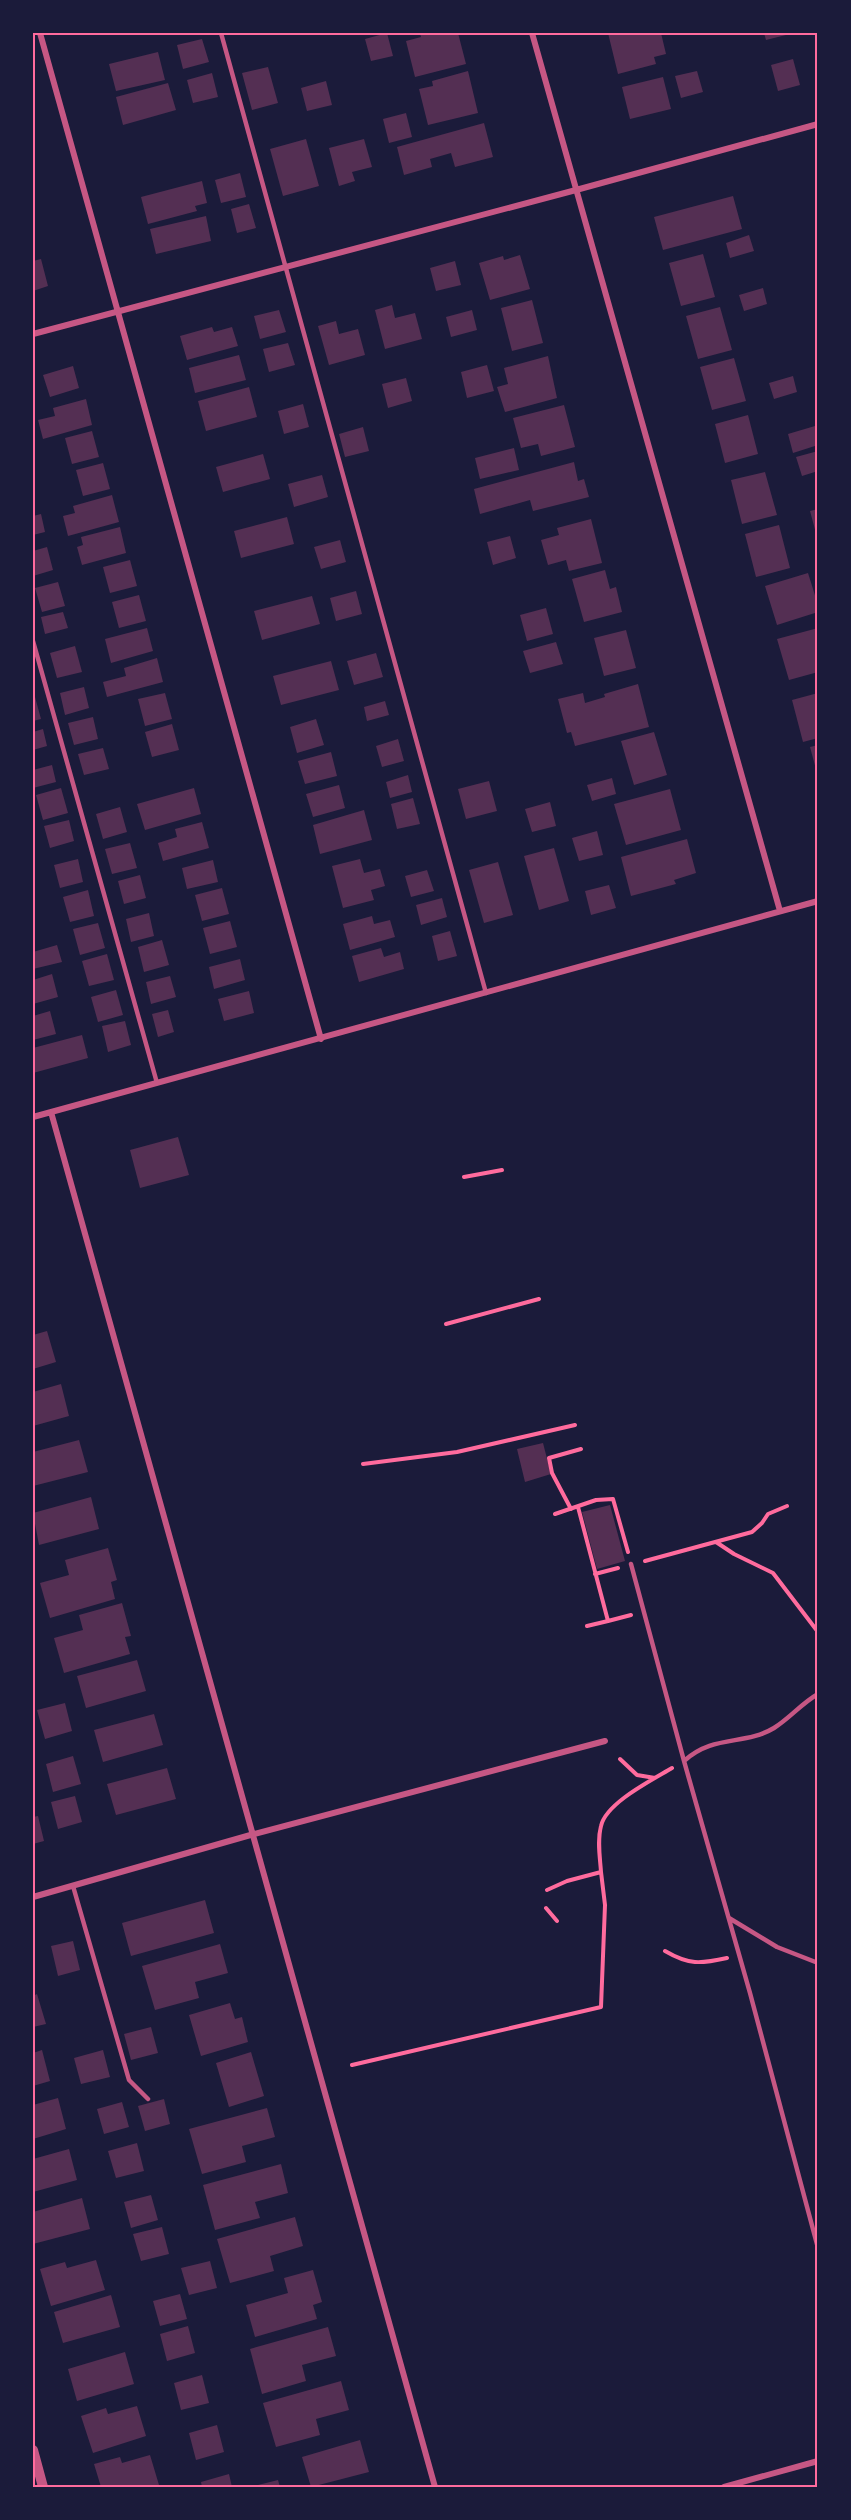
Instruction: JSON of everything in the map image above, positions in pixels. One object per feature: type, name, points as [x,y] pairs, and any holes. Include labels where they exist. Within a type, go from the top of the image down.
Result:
[{"type":"street","points":[[40,33],[321,1039]]},
{"type":"street","points":[[532,33],[780,911]]},
{"type":"street","points":[[33,334],[818,124]]},
{"type":"street","points":[[33,1117],[818,901]]},
{"type":"street","points":[[51,1112],[435,2487]]},
{"type":"street","points":[[33,1897],[254,1834],[605,1740]]},
{"type":"street","points":[[33,2450],[43,2487]]},
{"type":"street","points":[[724,2487],[818,2461]]},
{"type":"lane","points":[[220,33],[486,993]]},
{"type":"lane","points":[[33,641],[157,1083]]},
{"type":"lane","points":[[631,1564],[818,2248]]},
{"type":"lane","points":[[684,1761],[694,1751],[708,1744],[761,1734],[774,1728],[818,1694]]},
{"type":"lane","points":[[73,1886],[129,2080],[148,2098]]},
{"type":"lane","points":[[729,1918],[777,1947],[818,1963]]},
{"type":"path","points":[[464,1177],[502,1170]]},
{"type":"path","points":[[446,1324],[539,1299]]},
{"type":"path","points":[[363,1464],[457,1452],[575,1425]]},
{"type":"path","points":[[571,1509],[552,1473],[549,1458],[581,1449]]},
{"type":"path","points":[[555,1515],[596,1500],[613,1499],[631,1564]]},
{"type":"path","points":[[595,1574],[752,1532],[768,1514],[787,1506]]},
{"type":"path","points":[[578,1507],[608,1621]]},
{"type":"path","points":[[716,1542],[734,1554],[773,1573],[818,1632]]},
{"type":"path","points":[[587,1626],[644,1612]]},
{"type":"path","points":[[620,1759],[637,1775],[656,1778]]},
{"type":"path","points":[[352,2066],[602,2007],[605,1905],[599,1844],[601,1824],[614,1805],[684,1761]]},
{"type":"path","points":[[548,1890],[567,1881],[601,1872]]},
{"type":"path","points":[[546,1908],[557,1921]]},
{"type":"path","points":[[665,1950],[684,1962],[704,1963],[740,1956]]},
{"type":"building","points":[[387,33],[393,56],[371,61],[365,39]]},
{"type":"building","points":[[420,33],[458,33],[466,64],[415,77],[406,41],[421,37]]},
{"type":"building","points":[[608,33],[661,33],[666,54],[654,57],[656,64],[618,74]]},
{"type":"building","points":[[764,33],[790,33],[790,34],[766,40]]},
{"type":"building","points":[[202,39],[209,62],[183,69],[177,45]]},
{"type":"building","points":[[158,52],[165,80],[116,91],[109,64]]},
{"type":"building","points":[[793,59],[800,85],[778,91],[771,65]]},
{"type":"building","points":[[268,67],[278,103],[252,110],[242,73]]},
{"type":"building","points":[[468,71],[478,113],[428,125],[419,89],[433,86],[432,81]]},
{"type":"building","points":[[697,71],[703,92],[681,98],[675,76]]},
{"type":"building","points":[[212,73],[218,97],[193,103],[187,80]]},
{"type":"building","points":[[663,77],[671,109],[630,119],[622,87]]},
{"type":"building","points":[[326,81],[332,105],[307,111],[301,88]]},
{"type":"building","points":[[168,83],[176,110],[123,125],[116,97]]},
{"type":"building","points":[[406,113],[412,137],[389,143],[383,119]]},
{"type":"building","points":[[484,123],[493,157],[455,167],[451,153],[430,159],[432,167],[404,175],[397,147]]},
{"type":"building","points":[[306,139],[319,186],[283,196],[270,149]]},
{"type":"building","points":[[364,139],[372,167],[352,172],[355,181],[339,186],[329,148]]},
{"type":"building","points":[[240,173],[246,197],[221,203],[215,180]]},
{"type":"building","points":[[202,181],[207,203],[195,206],[197,211],[148,224],[141,197]]},
{"type":"building","points":[[733,196],[742,229],[663,250],[654,217]]},
{"type":"building","points":[[249,204],[256,228],[237,233],[231,209]]},
{"type":"building","points":[[206,216],[211,241],[156,254],[150,229]]},
{"type":"building","points":[[749,235],[754,251],[730,258],[726,243]]},
{"type":"building","points":[[703,254],[715,297],[681,306],[669,263]]},
{"type":"building","points":[[520,255],[530,289],[490,300],[479,263],[503,256],[504,260]]},
{"type":"building","points":[[41,259],[48,286],[33,291],[33,261]]},
{"type":"building","points":[[455,261],[461,285],[436,291],[430,268]]},
{"type":"building","points":[[763,288],[767,304],[744,311],[739,295]]},
{"type":"building","points":[[532,300],[543,343],[512,351],[501,308]]},
{"type":"building","points":[[392,305],[395,318],[415,313],[422,339],[385,349],[375,310]]},
{"type":"building","points":[[720,307],[732,350],[698,359],[686,316]]},
{"type":"building","points":[[279,310],[286,332],[260,339],[254,316]]},
{"type":"building","points":[[472,310],[477,330],[451,337],[446,317]]},
{"type":"building","points":[[336,321],[339,334],[358,329],[365,355],[329,365],[318,326]]},
{"type":"building","points":[[212,327],[214,332],[232,327],[238,346],[187,360],[180,336]]},
{"type":"building","points":[[288,343],[295,365],[269,372],[263,349]]},
{"type":"building","points":[[239,355],[246,380],[195,393],[189,368]]},
{"type":"building","points":[[548,356],[557,398],[505,412],[497,387],[508,384],[504,368]]},
{"type":"building","points":[[734,358],[746,401],[712,410],[700,367]]},
{"type":"building","points":[[487,365],[494,391],[467,398],[461,372]]},
{"type":"building","points":[[73,366],[79,388],[50,397],[43,375]]},
{"type":"building","points":[[793,376],[797,392],[774,399],[769,383]]},
{"type":"building","points":[[406,378],[412,401],[388,408],[382,384]]},
{"type":"building","points":[[249,387],[257,417],[206,431],[198,401]]},
{"type":"building","points":[[86,399],[92,425],[43,439],[38,420],[55,416],[53,408]]},
{"type":"building","points":[[303,404],[309,427],[284,434],[278,411]]},
{"type":"building","points":[[564,405],[575,447],[541,456],[538,444],[521,448],[513,418]]},
{"type":"building","points":[[748,415],[758,454],[725,463],[715,424]]},
{"type":"building","points":[[815,426],[818,445],[793,453],[788,434]]},
{"type":"building","points":[[363,427],[369,451],[345,457],[339,434]]},
{"type":"building","points":[[92,431],[99,457],[72,464],[65,438]]},
{"type":"building","points":[[514,448],[519,470],[480,479],[475,458]]},
{"type":"building","points":[[818,451],[818,471],[802,476],[796,457]]},
{"type":"building","points":[[263,454],[270,479],[223,492],[216,467]]},
{"type":"building","points":[[574,462],[578,481],[584,479],[589,497],[533,511],[530,500],[480,514],[474,489]]},
{"type":"building","points":[[103,463],[110,489],[83,496],[76,470]]},
{"type":"building","points":[[765,472],[777,515],[742,524],[731,480]]},
{"type":"building","points":[[322,475],[328,497],[294,507],[288,484]]},
{"type":"building","points":[[112,495],[119,522],[68,536],[63,516],[75,513],[73,506]]},
{"type":"building","points":[[818,509],[818,537],[817,537],[810,511]]},
{"type":"building","points":[[41,514],[45,532],[33,535],[33,516]]},
{"type":"building","points":[[287,517],[294,544],[241,558],[234,531]]},
{"type":"building","points":[[591,519],[602,563],[569,571],[566,560],[548,565],[541,540],[559,535],[557,528]]},
{"type":"building","points":[[779,525],[790,568],[756,577],[745,534]]},
{"type":"building","points":[[120,527],[126,553],[82,565],[77,547],[83,545],[81,537]]},
{"type":"building","points":[[510,536],[516,558],[493,565],[487,542]]},
{"type":"building","points":[[340,540],[346,562],[321,569],[314,547]]},
{"type":"building","points":[[47,547],[53,570],[33,576],[33,551]]},
{"type":"building","points":[[130,560],[137,586],[110,593],[103,567]]},
{"type":"building","points":[[605,570],[610,589],[616,587],[622,612],[584,622],[572,579]]},
{"type":"building","points":[[808,573],[818,612],[777,625],[765,586]]},
{"type":"building","points":[[58,582],[65,606],[42,612],[35,588]]},
{"type":"building","points":[[356,591],[362,614],[336,621],[330,598]]},
{"type":"building","points":[[139,595],[146,621],[119,628],[112,602]]},
{"type":"building","points":[[312,596],[320,624],[262,640],[254,611]]},
{"type":"building","points":[[546,608],[553,634],[527,641],[520,615]]},
{"type":"building","points":[[63,612],[68,628],[45,634],[41,617]]},
{"type":"building","points":[[147,628],[153,651],[111,663],[105,639]]},
{"type":"building","points":[[818,628],[818,672],[789,680],[777,639]]},
{"type":"building","points":[[626,630],[636,668],[604,676],[594,638]]},
{"type":"building","points":[[556,642],[563,664],[530,673],[523,651]]},
{"type":"building","points":[[75,646],[82,672],[57,678],[50,653]]},
{"type":"building","points":[[376,653],[383,677],[354,685],[347,661]]},
{"type":"building","points":[[157,658],[163,682],[107,697],[103,682],[126,676],[124,668]]},
{"type":"building","points":[[331,661],[339,690],[281,705],[273,676]]},
{"type":"building","points":[[638,684],[649,727],[575,746],[571,732],[567,733],[558,699],[583,693],[585,703],[605,697],[604,694]]},
{"type":"building","points":[[84,687],[89,708],[65,715],[60,693]]},
{"type":"building","points":[[165,693],[172,719],[145,726],[138,699]]},
{"type":"building","points":[[818,693],[818,738],[803,742],[792,700]]},
{"type":"building","points":[[33,697],[35,697],[41,719],[33,721]]},
{"type":"building","points":[[385,701],[389,715],[367,721],[364,707]]},
{"type":"building","points":[[93,717],[98,739],[74,745],[68,723]]},
{"type":"building","points":[[316,719],[324,745],[297,753],[290,727]]},
{"type":"building","points":[[172,724],[179,750],[152,757],[145,732]]},
{"type":"building","points":[[43,729],[47,746],[33,750],[33,732]]},
{"type":"building","points":[[654,732],[667,775],[634,785],[621,741]]},
{"type":"building","points":[[398,739],[404,761],[382,767],[376,746]]},
{"type":"building","points":[[818,745],[818,773],[817,773],[810,747]]},
{"type":"building","points":[[103,748],[109,769],[84,775],[78,754]]},
{"type":"building","points":[[331,752],[337,776],[305,784],[298,761]]},
{"type":"building","points":[[52,765],[56,782],[33,788],[33,770]]},
{"type":"building","points":[[408,775],[412,792],[390,798],[386,782]]},
{"type":"building","points":[[612,778],[616,794],[592,801],[587,785]]},
{"type":"building","points":[[489,781],[497,811],[466,819],[458,789]]},
{"type":"building","points":[[339,785],[345,808],[313,817],[306,794]]},
{"type":"building","points":[[61,788],[68,813],[43,820],[36,795]]},
{"type":"building","points":[[194,788],[201,814],[145,830],[137,804]]},
{"type":"building","points":[[670,789],[681,830],[626,845],[614,804]]},
{"type":"building","points":[[413,798],[420,824],[397,829],[391,804]]},
{"type":"building","points":[[550,802],[556,826],[532,832],[525,809]]},
{"type":"building","points":[[120,807],[127,832],[103,839],[96,814]]},
{"type":"building","points":[[364,810],[372,840],[320,854],[313,825]]},
{"type":"building","points":[[69,820],[74,841],[50,848],[44,826]]},
{"type":"building","points":[[202,822],[209,848],[163,861],[158,843],[177,837],[175,829]]},
{"type":"building","points":[[597,831],[603,855],[579,861],[572,838]]},
{"type":"building","points":[[687,839],[696,873],[674,880],[676,884],[631,896],[621,857]]},
{"type":"building","points":[[130,843],[137,868],[112,874],[105,849]]},
{"type":"building","points":[[554,848],[569,901],[539,910],[524,856]]},
{"type":"building","points":[[78,859],[83,882],[60,888],[54,865]]},
{"type":"building","points":[[360,859],[364,873],[380,869],[385,886],[371,890],[374,900],[343,908],[332,866]]},
{"type":"building","points":[[213,860],[218,882],[187,889],[182,868]]},
{"type":"building","points":[[498,862],[513,915],[484,923],[469,870]]},
{"type":"building","points":[[427,870],[434,891],[411,897],[405,876]]},
{"type":"building","points":[[140,875],[146,898],[124,904],[118,881]]},
{"type":"building","points":[[609,885],[616,908],[591,915],[585,891]]},
{"type":"building","points":[[222,888],[229,914],[202,921],[195,895]]},
{"type":"building","points":[[88,890],[94,916],[70,922],[63,897]]},
{"type":"building","points":[[442,898],[447,917],[421,925],[416,905]]},
{"type":"building","points":[[149,913],[154,936],[131,942],[126,919]]},
{"type":"building","points":[[372,916],[374,924],[390,920],[395,937],[350,950],[343,924]]},
{"type":"building","points":[[230,921],[237,947],[210,954],[203,928]]},
{"type":"building","points":[[98,923],[105,948],[80,955],[73,929]]},
{"type":"building","points":[[450,931],[457,956],[438,961],[432,936]]},
{"type":"building","points":[[162,940],[169,965],[144,972],[138,947]]},
{"type":"building","points":[[57,945],[62,962],[33,969],[33,952]]},
{"type":"building","points":[[381,948],[384,957],[400,952],[404,969],[359,982],[352,956]]},
{"type":"building","points":[[107,954],[114,980],[89,986],[82,961]]},
{"type":"building","points":[[240,959],[245,980],[214,989],[209,967]]},
{"type":"building","points":[[52,974],[58,997],[33,1004],[33,980]]},
{"type":"building","points":[[170,976],[176,997],[151,1004],[146,982]]},
{"type":"building","points":[[116,990],[123,1015],[98,1022],[91,997]]},
{"type":"building","points":[[249,991],[254,1013],[224,1021],[218,999]]},
{"type":"building","points":[[168,1010],[174,1032],[158,1037],[152,1014]]},
{"type":"building","points":[[50,1011],[56,1034],[33,1040],[33,1016]]},
{"type":"building","points":[[125,1021],[131,1045],[108,1052],[102,1026]]},
{"type":"building","points":[[82,1035],[88,1058],[33,1073],[33,1048]]},
{"type":"building","points":[[178,1137],[189,1175],[140,1188],[130,1150]]},
{"type":"building","points":[[47,1331],[56,1362],[33,1369],[33,1335]]},
{"type":"building","points":[[61,1384],[69,1416],[33,1426],[33,1392]]},
{"type":"building","points":[[79,1440],[88,1472],[33,1486],[33,1452]]},
{"type":"building","points":[[543,1443],[551,1474],[525,1482],[517,1449]]},
{"type":"building","points":[[91,1497],[99,1529],[39,1545],[33,1513]]},
{"type":"building","points":[[610,1505],[625,1561],[597,1569],[582,1512]]},
{"type":"building","points":[[108,1548],[117,1580],[111,1582],[115,1599],[50,1618],[40,1583],[69,1575],[65,1560]]},
{"type":"building","points":[[122,1603],[131,1636],[125,1637],[130,1654],[64,1673],[54,1638],[83,1630],[79,1615]]},
{"type":"building","points":[[137,1660],[146,1691],[86,1708],[77,1676]]},
{"type":"building","points":[[65,1703],[72,1731],[45,1739],[37,1710]]},
{"type":"building","points":[[154,1714],[163,1745],[103,1762],[94,1730]]},
{"type":"building","points":[[73,1756],[81,1784],[53,1792],[46,1764]]},
{"type":"building","points":[[167,1768],[176,1799],[116,1815],[107,1784]]},
{"type":"building","points":[[75,1796],[82,1822],[58,1829],[51,1802]]},
{"type":"building","points":[[38,1816],[44,1841],[33,1844],[33,1817]]},
{"type":"building","points":[[205,1900],[214,1933],[131,1956],[122,1923]]},
{"type":"building","points":[[73,1941],[80,1970],[58,1976],[51,1946]]},
{"type":"building","points":[[220,1944],[228,1973],[195,1982],[199,1998],[155,2010],[142,1966]]},
{"type":"building","points":[[37,1994],[46,2024],[33,2027],[33,1996]]},
{"type":"building","points":[[230,2003],[235,2019],[242,2017],[248,2042],[201,2056],[189,2015]]},
{"type":"building","points":[[151,2027],[158,2053],[131,2060],[124,2034]]},
{"type":"building","points":[[42,2050],[50,2081],[33,2086],[33,2053]]},
{"type":"building","points":[[103,2050],[110,2077],[81,2084],[74,2058]]},
{"type":"building","points":[[251,2052],[264,2096],[229,2107],[216,2063]]},
{"type":"building","points":[[58,2098],[66,2129],[33,2139],[33,2105]]},
{"type":"building","points":[[164,2099],[170,2124],[145,2131],[138,2106]]},
{"type":"building","points":[[122,2102],[129,2127],[104,2134],[97,2109]]},
{"type":"building","points":[[267,2108],[275,2137],[242,2146],[246,2162],[202,2174],[189,2129]]},
{"type":"building","points":[[137,2143],[144,2171],[116,2178],[108,2151]]},
{"type":"building","points":[[69,2149],[77,2180],[33,2192],[33,2159]]},
{"type":"building","points":[[281,2164],[288,2193],[255,2202],[260,2218],[215,2230],[203,2185]]},
{"type":"building","points":[[151,2195],[158,2220],[131,2228],[124,2202]]},
{"type":"building","points":[[82,2198],[90,2229],[33,2244],[33,2212]]},
{"type":"building","points":[[295,2217],[303,2246],[270,2256],[274,2271],[230,2283],[217,2239]]},
{"type":"building","points":[[162,2227],[169,2254],[141,2261],[133,2234]]},
{"type":"building","points":[[96,2260],[105,2290],[51,2306],[40,2269],[65,2262],[67,2268]]},
{"type":"building","points":[[210,2261],[217,2288],[189,2295],[181,2268]]},
{"type":"building","points":[[313,2270],[322,2302],[313,2305],[317,2319],[255,2337],[246,2305],[288,2293],[284,2278]]},
{"type":"building","points":[[180,2294],[187,2319],[160,2326],[153,2301]]},
{"type":"building","points":[[111,2295],[120,2327],[63,2343],[54,2312]]},
{"type":"building","points":[[188,2326],[195,2353],[167,2361],[160,2334]]},
{"type":"building","points":[[328,2327],[336,2356],[302,2365],[306,2381],[262,2394],[250,2349]]},
{"type":"building","points":[[125,2352],[134,2384],[77,2401],[68,2369]]},
{"type":"building","points":[[202,2375],[209,2403],[181,2410],[174,2383]]},
{"type":"building","points":[[341,2381],[349,2410],[316,2419],[320,2435],[276,2447],[263,2403]]},
{"type":"building","points":[[137,2406],[146,2436],[93,2453],[81,2416],[106,2408],[108,2414]]},
{"type":"building","points":[[217,2425],[224,2452],[196,2460],[189,2433]]},
{"type":"building","points":[[360,2440],[369,2472],[311,2487],[302,2457]]},
{"type":"building","points":[[150,2455],[159,2485],[101,2487],[94,2464],[120,2457],[122,2463]]},
{"type":"building","points":[[229,2474],[232,2487],[202,2487],[201,2482]]},
{"type":"building","points":[[278,2480],[280,2487],[254,2486]]}]
